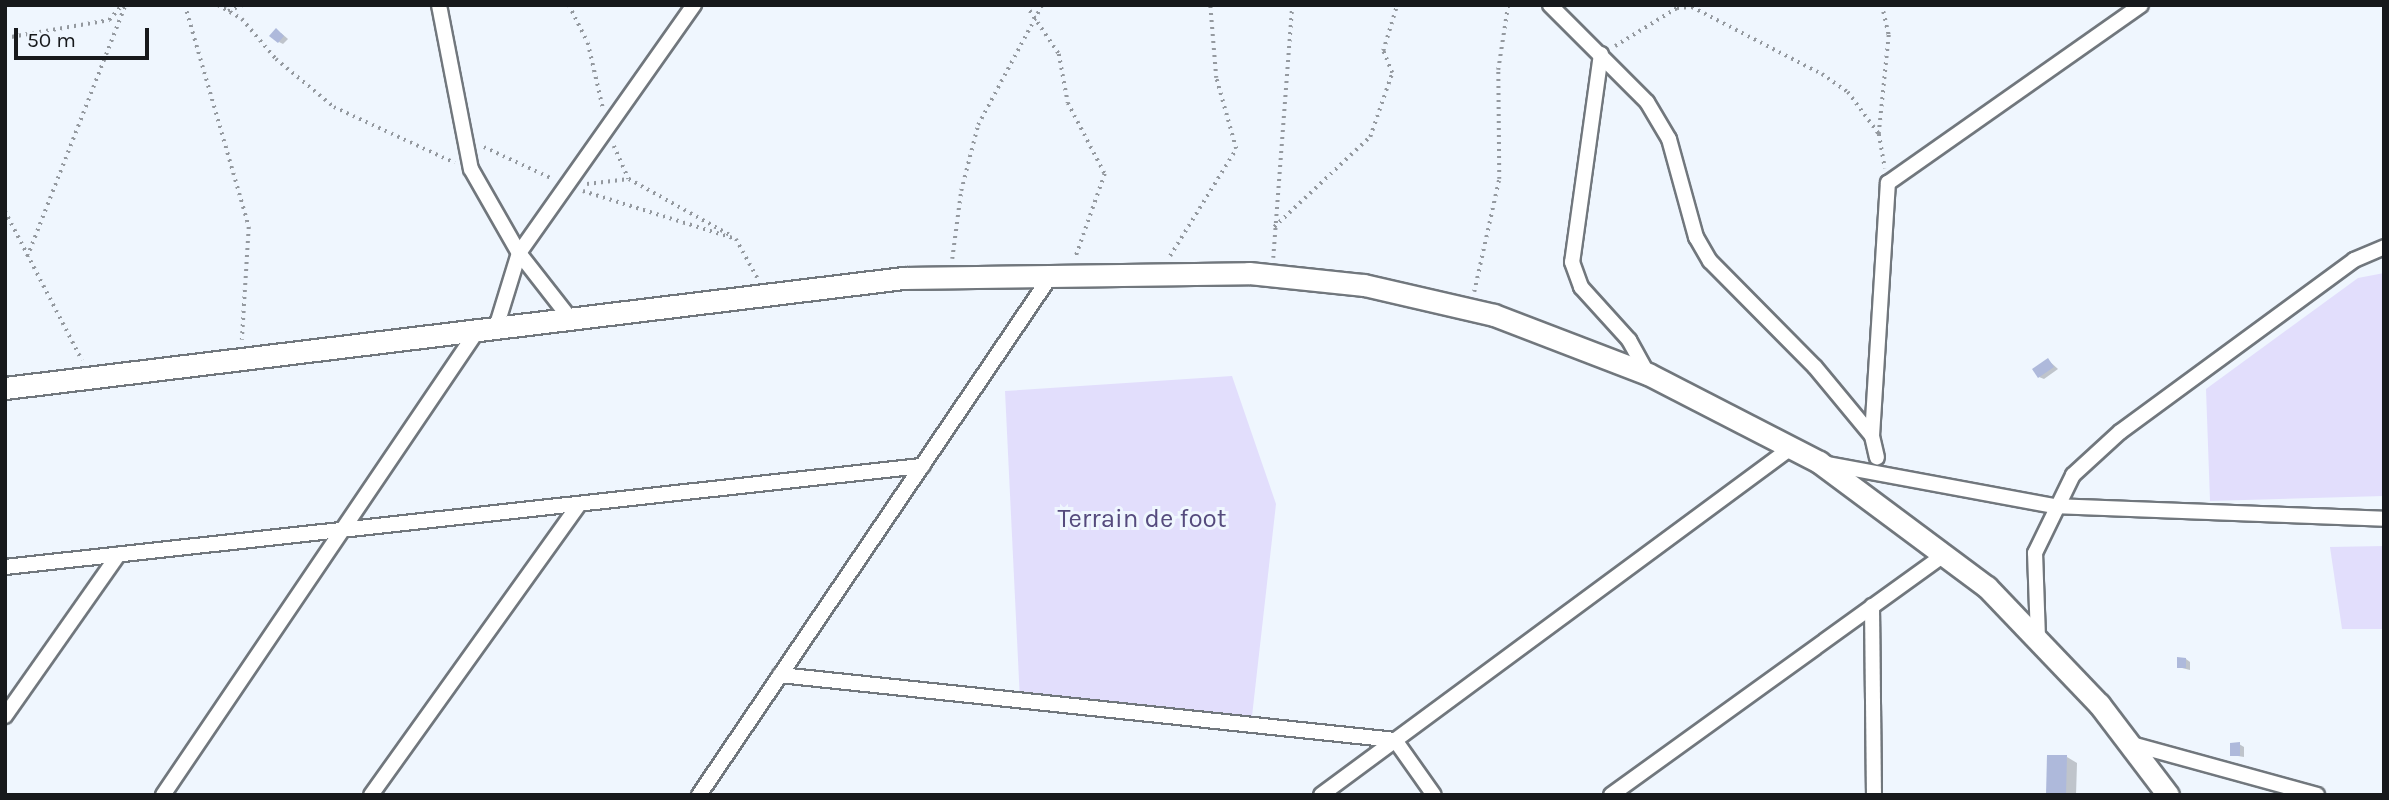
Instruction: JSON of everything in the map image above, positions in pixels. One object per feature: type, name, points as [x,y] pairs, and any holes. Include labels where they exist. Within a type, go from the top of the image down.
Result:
[{"type":"main road","points":[[5,388],[240,363],[950,275],[1272,274],[1469,308],[1648,374],[1819,463],[1946,553],[2038,638],[2132,744],[2168,795]]},
{"type":"street","points":[[439,5],[471,169],[519,253],[574,323]]},
{"type":"street","points":[[163,795],[342,531],[485,332],[519,253],[570,186],[694,5]]},
{"type":"street","points":[[1550,5],[1601,54],[1664,129],[1696,237],[1710,261],[1788,335],[1872,436]]},
{"type":"street","points":[[1877,457],[1872,436],[1888,183],[2141,5]]},
{"type":"street","points":[[1601,54],[1572,262],[1581,287],[1629,340],[1648,374]]},
{"type":"street","points":[[2038,638],[2032,581],[2053,506],[2073,475],[2120,432],[2354,260],[2384,247]]},
{"type":"street","points":[[699,795],[922,466],[1061,274]]},
{"type":"street","points":[[1321,795],[1792,447]]},
{"type":"street","points":[[1819,463],[2053,506],[2384,519]]},
{"type":"street","points":[[5,567],[922,466]]},
{"type":"street","points":[[371,795],[579,504]]},
{"type":"street","points":[[1611,795],[1946,553]]},
{"type":"street","points":[[5,716],[118,555]]},
{"type":"street","points":[[1872,606],[1874,795]]},
{"type":"street","points":[[780,676],[1395,740],[1434,795]]},
{"type":"street","points":[[2132,744],[2317,795]]},
{"type":"path","points":[[5,38],[108,20],[123,5]]},
{"type":"path","points":[[27,257],[123,5]]},
{"type":"path","points":[[185,5],[249,227],[240,363]]},
{"type":"path","points":[[218,5],[334,107],[471,169]]},
{"type":"path","points":[[228,11],[243,5]]},
{"type":"path","points":[[569,5],[588,43],[608,132],[629,179]]},
{"type":"path","points":[[1026,5],[1038,18],[1059,54],[1068,103],[1105,174],[1061,274]]},
{"type":"path","points":[[950,275],[961,191],[978,125],[1038,18],[1042,5]]},
{"type":"path","points":[[1160,273],[1236,149],[1216,78],[1210,5]]},
{"type":"path","points":[[1272,274],[1292,5]]},
{"type":"path","points":[[1274,227],[1370,137],[1392,73],[1383,51],[1397,5]]},
{"type":"path","points":[[1469,308],[1499,179],[1498,70],[1508,5]]},
{"type":"path","points":[[1882,5],[1889,41],[1879,134],[1888,183]]},
{"type":"path","points":[[1601,54],[1677,8],[1692,6],[1822,74],[1848,92],[1879,134]]},
{"type":"path","points":[[464,132],[570,186],[736,239]]},
{"type":"path","points":[[570,186],[629,179],[736,239],[767,296]]},
{"type":"path","points":[[5,211],[91,378]]},
{"type":"green space","points":[[2384,273],[2384,496],[2210,501],[2206,389],[2358,278]]},
{"type":"green space","name":"Terrain de foot","points":[[1232,376],[1276,504],[1251,725],[1020,701],[1005,391]]},
{"type":"green space","points":[[2384,546],[2384,629],[2342,629],[2330,547]]},
{"type":"building","points":[[276,28],[284,36],[278,43],[269,36]]},
{"type":"building","points":[[2048,358],[2054,367],[2038,378],[2032,369]]},
{"type":"building","points":[[2177,657],[2186,658],[2186,668],[2177,668]]},
{"type":"building","points":[[2240,742],[2240,756],[2230,756],[2230,743]]},
{"type":"building","points":[[2047,755],[2067,755],[2066,795],[2046,795]]}]
